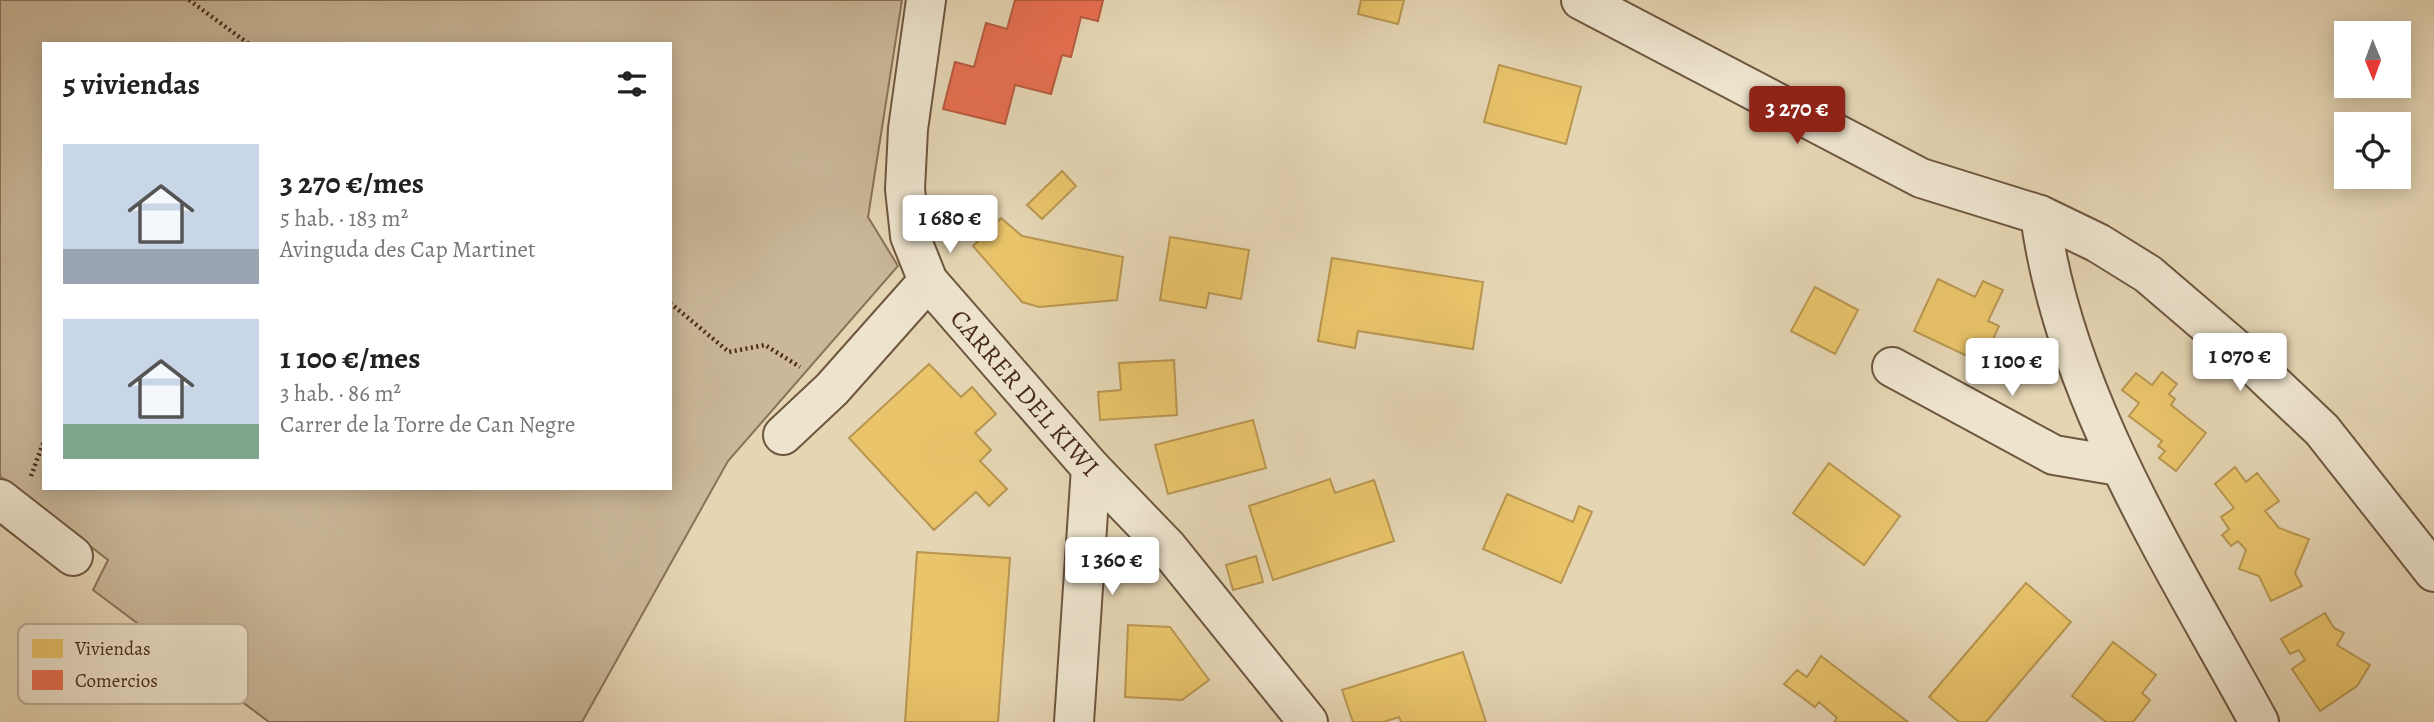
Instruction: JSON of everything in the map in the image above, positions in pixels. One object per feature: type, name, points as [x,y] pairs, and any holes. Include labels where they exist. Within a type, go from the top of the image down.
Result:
[{"type":"street","name":"CARRER DEL KIWI","points":[[926,0],[908,129],[905,189],[910,236],[928,281],[1091,468],[1167,547],[1308,722]]},
{"type":"street","points":[[1581,0],[1921,178],[2040,215],[2098,243],[2148,274],[2245,357],[2322,429],[2434,572]]},
{"type":"street","points":[[2040,215],[2046,260],[2072,345],[2119,466],[2259,722]]},
{"type":"street","points":[[783,435],[832,389],[928,281]]},
{"type":"street","points":[[1892,367],[2054,455],[2119,466]]},
{"type":"street","points":[[1074,722],[1091,468]]},
{"type":"street","points":[[0,499],[73,556]]},
{"type":"path","points":[[189,0],[246,42]]},
{"type":"path","points":[[672,305],[729,352],[765,345],[832,389]]},
{"type":"shaded area","points":[[0,0],[902,0],[868,217],[898,266],[728,461],[582,722],[269,722],[245,704],[248,704],[248,624],[138,624],[93,590],[108,560],[0,476]]},
{"type":"building: Viviendas","points":[[1361,0],[1404,0],[1398,24],[1358,14]]},
{"type":"building: Viviendas","points":[[1499,65],[1581,87],[1566,144],[1484,122]]},
{"type":"building: Viviendas","points":[[1062,171],[1076,186],[1042,219],[1027,205]]},
{"type":"building: Viviendas","points":[[1001,218],[1022,236],[1123,257],[1117,300],[1039,307],[1022,302],[973,246]]},
{"type":"building: Viviendas","points":[[1170,237],[1249,250],[1241,299],[1209,293],[1206,308],[1160,300]]},
{"type":"building: Viviendas","points":[[1332,258],[1483,282],[1473,349],[1358,331],[1355,348],[1318,341]]},
{"type":"building: Viviendas","points":[[1938,279],[1975,297],[1983,281],[2003,290],[1988,321],[1999,326],[1982,363],[1914,331]]},
{"type":"building: Viviendas","points":[[1815,287],[1858,310],[1835,354],[1791,331]]},
{"type":"building: Viviendas","points":[[1174,360],[1177,415],[1100,420],[1098,392],[1121,390],[1119,363]]},
{"type":"building: Viviendas","points":[[929,364],[961,397],[972,387],[996,414],[975,433],[991,450],[980,461],[1007,489],[989,506],[976,492],[934,530],[849,438]]},
{"type":"building: Viviendas","points":[[2162,372],[2177,384],[2169,394],[2175,399],[2171,405],[2206,433],[2176,471],[2159,458],[2165,451],[2158,446],[2162,441],[2129,416],[2139,403],[2122,390],[2136,373],[2152,385]]},
{"type":"building: Viviendas","points":[[1253,420],[1266,468],[1168,494],[1155,445]]},
{"type":"building: Viviendas","points":[[1829,463],[1900,516],[1864,565],[1793,513]]},
{"type":"building: Viviendas","points":[[2235,467],[2246,482],[2257,473],[2279,501],[2265,511],[2279,528],[2309,539],[2295,573],[2302,586],[2271,601],[2259,576],[2239,569],[2246,550],[2238,541],[2231,546],[2222,535],[2229,529],[2221,517],[2234,508],[2215,484]]},
{"type":"building: Viviendas","points":[[1330,479],[1335,493],[1374,480],[1394,541],[1273,580],[1249,506]]},
{"type":"building: Viviendas","points":[[1507,494],[1573,522],[1579,506],[1592,512],[1561,583],[1483,549]]},
{"type":"building: Viviendas","points":[[917,552],[1010,558],[998,722],[905,722]]},
{"type":"building: Viviendas","points":[[1256,556],[1263,582],[1233,590],[1226,565]]},
{"type":"building: Viviendas","points":[[2026,583],[2071,622],[1986,722],[1959,722],[1929,697]]},
{"type":"building: Viviendas","points":[[2325,613],[2334,628],[2344,633],[2337,645],[2370,665],[2357,686],[2320,711],[2292,669],[2305,660],[2299,650],[2290,654],[2281,639]]},
{"type":"building: Viviendas","points":[[1128,625],[1170,627],[1209,680],[1182,700],[1125,697]]},
{"type":"building: Viviendas","points":[[2113,642],[2156,675],[2142,693],[2150,700],[2133,722],[2106,722],[2072,696]]},
{"type":"building: Viviendas","points":[[1463,652],[1486,722],[1401,722],[1399,717],[1384,722],[1353,722],[1342,690]]},
{"type":"building: Viviendas","points":[[1821,656],[1908,722],[1834,722],[1837,718],[1819,702],[1815,707],[1784,684],[1797,670],[1807,677]]},
{"type":"building: Comercios","points":[[1015,0],[1103,0],[1098,21],[1081,17],[1071,57],[1062,55],[1051,94],[1015,85],[1005,124],[943,109],[955,62],[974,67],[986,23],[1007,29]]}]
